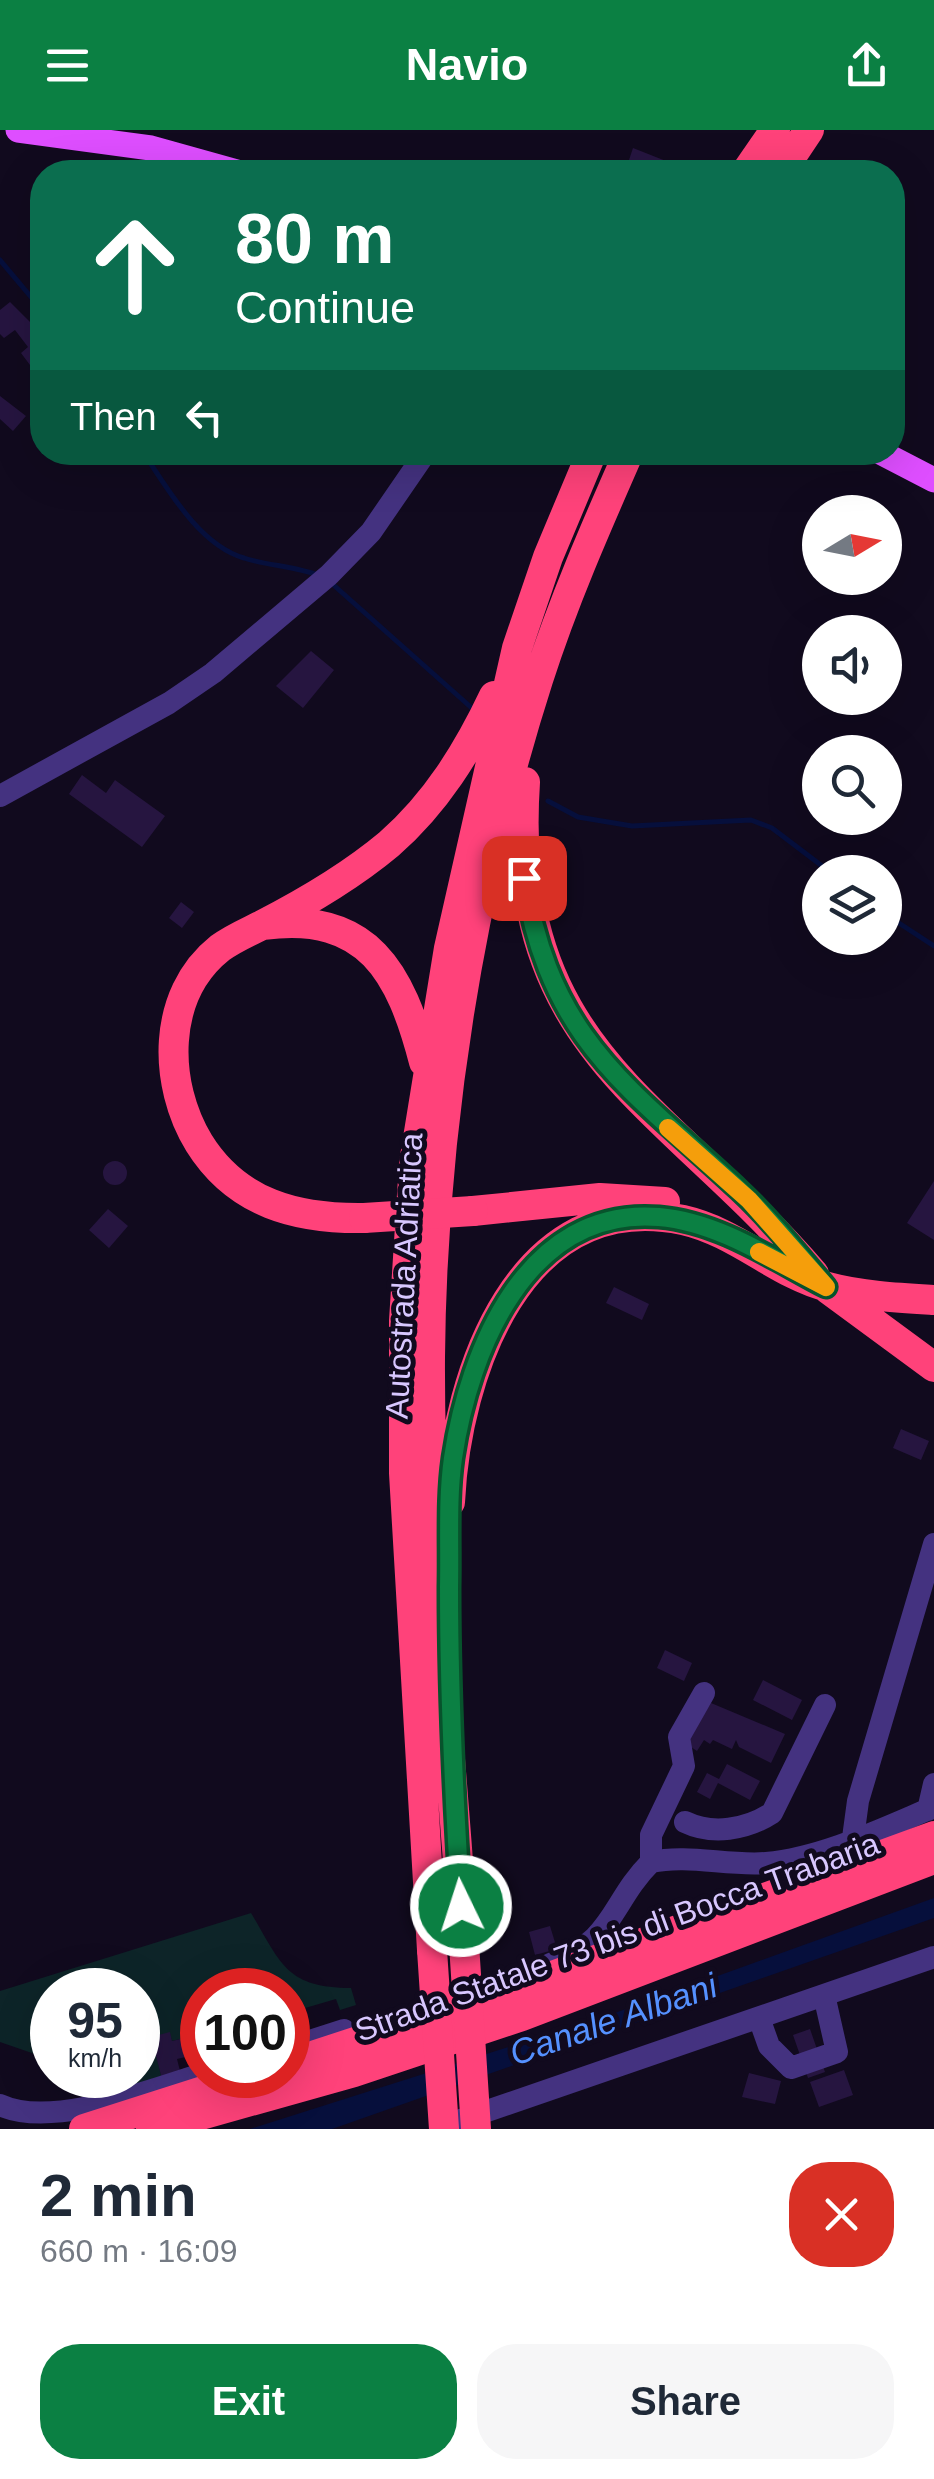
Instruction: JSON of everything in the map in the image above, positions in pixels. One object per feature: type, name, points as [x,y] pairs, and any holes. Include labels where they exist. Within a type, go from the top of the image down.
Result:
[{"type":"highway","points":[[754,160],[775,130]]},
{"type":"highway","points":[[789,160],[809,130]]},
{"type":"highway","name":"Autostrada Adriatica","points":[[444,2129],[403,1424],[408,1245],[426,1071],[459,898],[517,648],[548,557],[587,465]]},
{"type":"highway","name":"Autostrada Adriatica","points":[[476,2129],[431,1452],[435,1236],[469,969],[532,700],[568,594],[623,465]]},
{"type":"highway","points":[[517,648],[468,746],[425,808],[371,857],[216,951],[184,998],[173,1048],[182,1106],[209,1158],[248,1194],[300,1215],[364,1218],[600,1198],[666,1202],[729,1226],[826,1287],[934,1367]]},
{"type":"highway","points":[[532,700],[523,818],[524,878],[535,932],[565,1005],[623,1086],[742,1193],[826,1287]]},
{"type":"highway","points":[[261,926],[303,923],[331,928],[370,950],[404,996],[426,1071]]},
{"type":"highway","points":[[449,1720],[450,1512],[455,1445],[492,1328],[528,1271],[543,1256],[588,1228],[657,1216],[714,1230],[826,1287],[934,1300]]},
{"type":"highway","name":"Strada Statale 73 bis di Bocca Trabaria","points":[[310,2057],[514,1990],[904,1846],[932,1821]]},
{"type":"highway","name":"Strada Statale 73 bis di Bocca Trabaria","points":[[151,2129],[354,2072],[522,2016],[934,1859]]},
{"type":"highway","points":[[84,2129],[181,2098]]},
{"type":"main road","points":[[18,130],[118,136],[197,160]]},
{"type":"main road","points":[[905,465],[934,480]]},
{"type":"street","points":[[0,796],[169,703],[213,672],[324,580],[371,532],[417,465]]},
{"type":"street","points":[[853,1838],[858,1801],[934,1544]]},
{"type":"street","points":[[310,2041],[565,1958],[610,1925],[651,1862],[651,1835],[684,1766],[678,1736],[704,1693]]},
{"type":"street","points":[[685,1822],[706,1832],[757,1822],[772,1812],[825,1705]]},
{"type":"street","points":[[651,1862],[685,1859],[726,1866],[772,1862],[853,1838],[932,1821],[934,1784]]},
{"type":"street","points":[[757,1822],[772,1862]]},
{"type":"street","points":[[434,2129],[934,1957]]},
{"type":"street","points":[[759,2018],[769,2046],[791,2068],[837,2052],[824,1995]]},
{"type":"street","points":[[2,2110],[32,2115],[79,2110],[180,2080]]},
{"type":"green space","points":[[251,1913],[287,1968],[180,1968],[180,2039],[172,2041],[170,2033],[160,2035],[160,1968],[74,1968]]},
{"type":"green space","points":[[30,1982],[30,2052],[0,2042],[0,1991]]},
{"type":"green space","points":[[310,1982],[351,1988],[356,2005],[340,2010],[336,1999],[310,2007]]},
{"type":"water","name":"Canale Albani","points":[[934,1898],[934,1918],[332,2129],[250,2129],[612,2014]]},
{"type":"building","points":[[633,148],[663,160],[629,160]]},
{"type":"building","points":[[10,302],[30,322],[30,365],[21,353],[28,347],[15,330],[4,338],[0,334],[0,310]]},
{"type":"building","points":[[0,396],[26,416],[13,431],[0,419]]},
{"type":"building","points":[[311,651],[334,670],[303,708],[276,686]]},
{"type":"building","points":[[82,775],[106,793],[115,780],[165,816],[142,847],[69,794]]},
{"type":"building","points":[[181,902],[194,912],[182,928],[169,918]]},
{"type":"building","points":[[115,1161],[127,1173],[115,1185],[103,1173]]},
{"type":"building","points":[[934,1181],[934,1240],[907,1223]]},
{"type":"building","points":[[108,1209],[128,1226],[109,1248],[89,1230]]},
{"type":"building","points":[[614,1287],[649,1304],[642,1320],[606,1303]]},
{"type":"building","points":[[901,1429],[929,1441],[921,1460],[893,1448]]},
{"type":"building","points":[[665,1650],[692,1663],[684,1681],[657,1668]]},
{"type":"building","points":[[763,1680],[802,1700],[792,1720],[753,1700]]},
{"type":"building","points":[[711,1703],[785,1734],[771,1763],[739,1747],[736,1740],[732,1749],[713,1740],[710,1744],[704,1740],[697,1751],[685,1743]]},
{"type":"building","points":[[727,1764],[760,1781],[750,1800],[718,1783],[710,1799],[697,1792],[707,1773],[719,1779]]},
{"type":"building","points":[[550,1926],[557,1949],[535,1955],[529,1932]]},
{"type":"building","points":[[810,2029],[825,2072],[808,2078],[793,2035]]},
{"type":"building","points":[[170,2032],[172,2041],[180,2039],[177,2059],[180,2075],[162,2079],[160,2035]]},
{"type":"building","points":[[844,2070],[853,2095],[819,2107],[810,2082]]},
{"type":"building","points":[[749,2073],[781,2081],[775,2104],[742,2097]]},
{"type":"waterway","points":[[0,260],[30,296]]},
{"type":"waterway","points":[[152,465],[199,529],[228,551],[320,576]]},
{"type":"waterway","points":[[329,581],[474,710]]},
{"type":"waterway","points":[[548,801],[578,817],[632,826],[751,820],[772,828],[808,855]]},
{"type":"waterway","points":[[902,925],[934,946]]},
{"type":"slow traffic","points":[[668,1128],[749,1200],[826,1287],[759,1252]]},
{"type":"route","points":[[461,1906],[449,1720],[451,1476],[462,1413],[484,1347],[506,1300],[538,1260],[571,1237],[604,1223],[645,1216],[684,1220],[714,1230],[826,1287],[749,1200],[632,1096],[595,1054],[572,1019],[547,966],[532,922],[524,878]]}]
